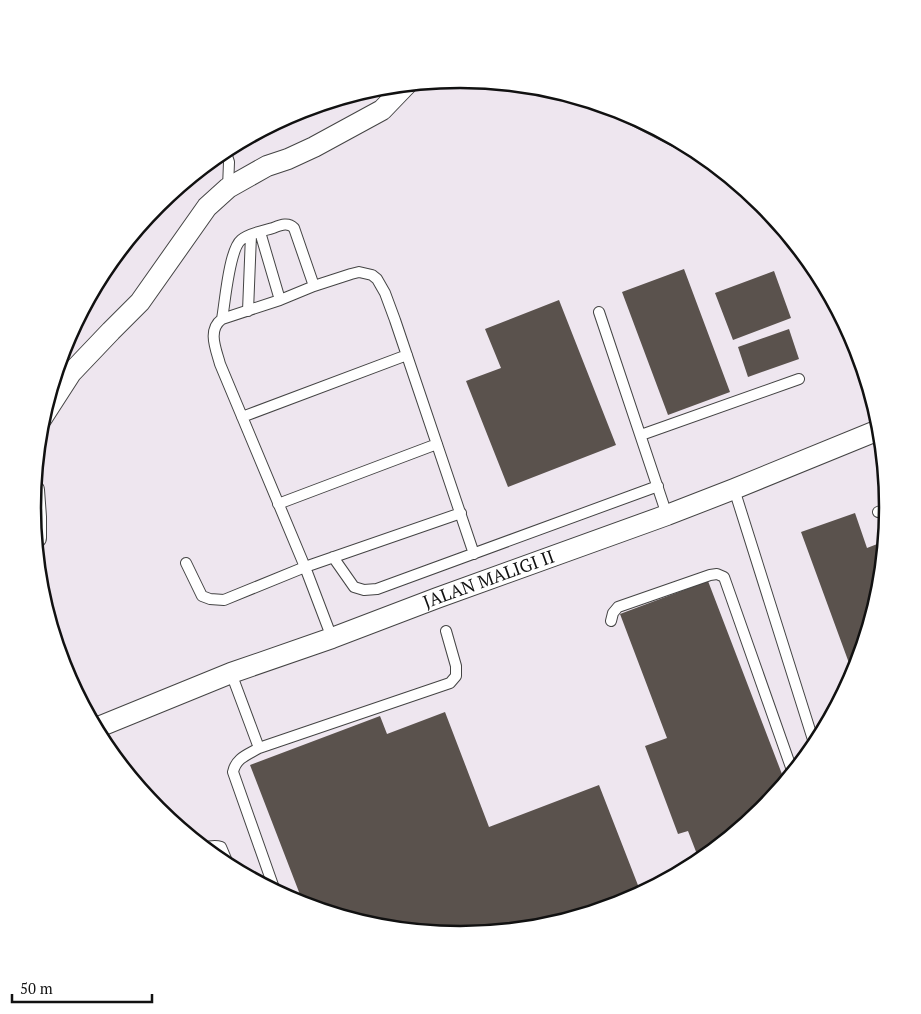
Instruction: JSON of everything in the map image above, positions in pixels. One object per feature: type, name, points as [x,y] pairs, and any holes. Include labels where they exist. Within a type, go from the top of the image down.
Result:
[{"type":"street","points":[[57,395],[71,373],[140,302],[207,207],[228,188],[267,166],[314,147],[382,110],[399,92]]},
{"type":"street","name":"JALAN MALIGI II","points":[[104,728],[232,673],[667,515],[873,432]]},
{"type":"lane","points":[[228,158],[228,188]]},
{"type":"lane","points":[[222,319],[234,251],[239,242],[255,233],[282,225],[289,224],[292,226],[314,286]]},
{"type":"lane","points":[[255,233],[280,300]]},
{"type":"lane","points":[[248,311],[255,233]]},
{"type":"lane","points":[[332,638],[220,364],[214,335],[215,327],[222,319],[351,274],[359,272],[377,279],[385,293],[407,355],[474,554]]},
{"type":"lane","points":[[599,312],[667,515]]},
{"type":"lane","points":[[242,417],[407,355]]},
{"type":"lane","points":[[640,435],[799,378]]},
{"type":"lane","points":[[278,504],[437,444]]},
{"type":"lane","points":[[334,557],[354,587],[364,590],[377,589],[658,486]]},
{"type":"lane","points":[[734,489],[812,736]]},
{"type":"lane","points":[[186,562],[202,596],[210,599],[224,600],[334,557],[461,513]]},
{"type":"lane","points":[[611,620],[613,613],[618,607],[710,575],[716,574],[724,577],[790,765]]},
{"type":"lane","points":[[272,881],[233,772],[237,760],[259,748],[450,682],[456,676],[456,666],[446,631]]},
{"type":"lane","points":[[232,673],[259,748]]},
{"type":"lane","points":[[214,846],[221,847],[223,853]]},
{"type":"shaded area","points":[[460,88],[515,91],[569,102],[595,110],[646,131],[670,144],[716,174],[737,192],[776,231],[793,252],[824,297],[837,322],[858,372],[865,398],[872,425],[879,480],[880,507],[876,562],[872,589],[858,642],[837,692],[824,717],[776,783],[716,840],[693,856],[646,883],[595,904],[569,912],[515,923],[488,925],[460,926],[406,923],[352,912],[326,904],[275,883],[251,870],[205,840],[184,822],[145,783],[128,762],[97,717],[84,692],[63,642],[56,616],[49,589],[42,534],[41,507],[45,452],[49,425],[63,372],[84,322],[97,297],[145,231],[205,174],[228,158],[275,131],[326,110],[352,102],[406,91],[433,89]]},
{"type":"building","points":[[684,269],[730,392],[668,415],[622,292]]},
{"type":"building","points":[[774,271],[791,318],[733,340],[715,293]]},
{"type":"building","points":[[559,300],[616,445],[508,487],[466,381],[501,368],[485,329]]},
{"type":"building","points":[[789,329],[799,359],[748,377],[738,347]]},
{"type":"building","points":[[855,513],[867,548],[878,544],[872,589],[858,642],[849,664],[801,532]]},
{"type":"building","points":[[708,581],[782,775],[737,822],[697,853],[688,831],[678,834],[645,746],[667,738],[620,614]]},
{"type":"building","points":[[445,712],[489,827],[599,785],[638,886],[595,904],[569,912],[515,923],[460,926],[406,923],[379,918],[352,912],[300,894],[250,765],[380,716],[387,734]]}]
